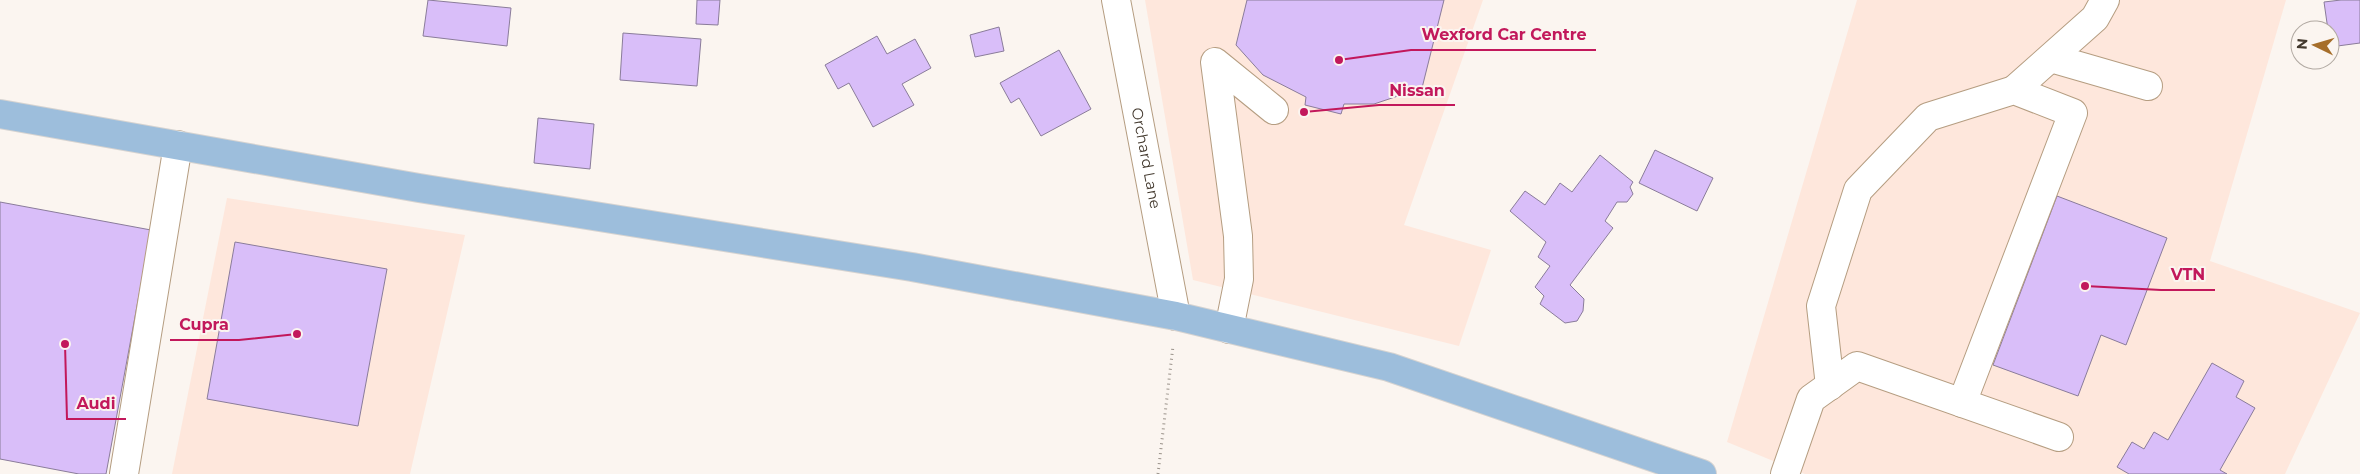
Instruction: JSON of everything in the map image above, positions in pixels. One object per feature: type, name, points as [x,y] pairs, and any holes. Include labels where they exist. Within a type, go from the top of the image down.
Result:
[{"type":"main road","points":[[0,114],[419,188],[903,265],[1176,316],[1389,367],[1702,474]]},
{"type":"street","name":"Orchard Lane","points":[[1116,0],[1176,316]]},
{"type":"street","points":[[1830,386],[1822,306],[1858,190],[1928,117],[2014,90],[2095,18],[2105,0]]},
{"type":"street","points":[[2051,58],[2148,86]]},
{"type":"street","points":[[1229,329],[1239,279],[1238,236],[1214,62],[1274,110]]},
{"type":"street","points":[[1962,403],[2073,113],[2014,90]]},
{"type":"street","points":[[124,474],[178,145]]},
{"type":"street","points":[[1785,474],[1811,399],[1857,366],[2059,437]]},
{"type":"path","points":[[1158,474],[1176,316]]},
{"type":"shaded area","points":[[1145,0],[1483,0],[1404,225],[1491,250],[1459,346],[1193,280]]},
{"type":"shaded area","points":[[1857,0],[2286,0],[2210,261],[2360,313],[2285,474],[1805,474],[1727,442]]},
{"type":"shaded area","points":[[227,198],[465,235],[410,474],[172,474]]},
{"type":"building","points":[[428,0],[511,8],[507,46],[423,36]]},
{"type":"building","points":[[697,0],[720,0],[718,25],[696,24]]},
{"type":"building","points":[[1247,0],[1444,0],[1422,88],[1374,104],[1344,104],[1341,114],[1305,105],[1306,97],[1263,75],[1236,45]]},
{"type":"building","points":[[2360,0],[2360,43],[2340,46],[2340,20],[2327,20],[2324,2]]},
{"type":"building","points":[[999,27],[1004,51],[975,57],[970,35]]},
{"type":"building","points":[[623,33],[701,39],[697,86],[620,80]]},
{"type":"building","points":[[877,36],[887,54],[915,39],[931,68],[902,84],[914,105],[873,127],[849,83],[838,89],[825,65]]},
{"type":"building","points":[[1059,50],[1091,109],[1041,136],[1019,98],[1011,103],[1000,83]]},
{"type":"building","points":[[538,118],[594,124],[590,169],[534,163]]},
{"type":"building","points":[[1655,150],[1713,178],[1697,211],[1639,183]]},
{"type":"building","points":[[1600,155],[1633,182],[1630,187],[1633,194],[1627,202],[1617,202],[1605,221],[1613,228],[1570,285],[1584,299],[1583,311],[1577,321],[1565,323],[1540,304],[1544,296],[1535,287],[1550,266],[1538,257],[1546,242],[1510,211],[1525,191],[1545,205],[1560,183],[1572,192]]},
{"type":"building","points":[[2057,196],[2167,238],[2126,345],[2101,335],[2078,396],[1993,365]]},
{"type":"building","points":[[0,202],[151,230],[106,474],[79,474],[0,459]]},
{"type":"building","points":[[235,242],[387,269],[358,426],[207,399]]},
{"type":"building","points":[[2212,363],[2244,381],[2236,397],[2255,408],[2220,470],[2227,474],[2129,474],[2117,467],[2132,442],[2144,449],[2154,432],[2168,440]]},
{"type":"place","name":"Wexford Car Centre","points":[[1339,60]]},
{"type":"place","name":"Nissan","points":[[1304,112]]},
{"type":"place","name":"VTN","points":[[2085,286]]},
{"type":"place","name":"Cupra","points":[[297,334]]},
{"type":"place","name":"Audi","points":[[65,344]]}]
